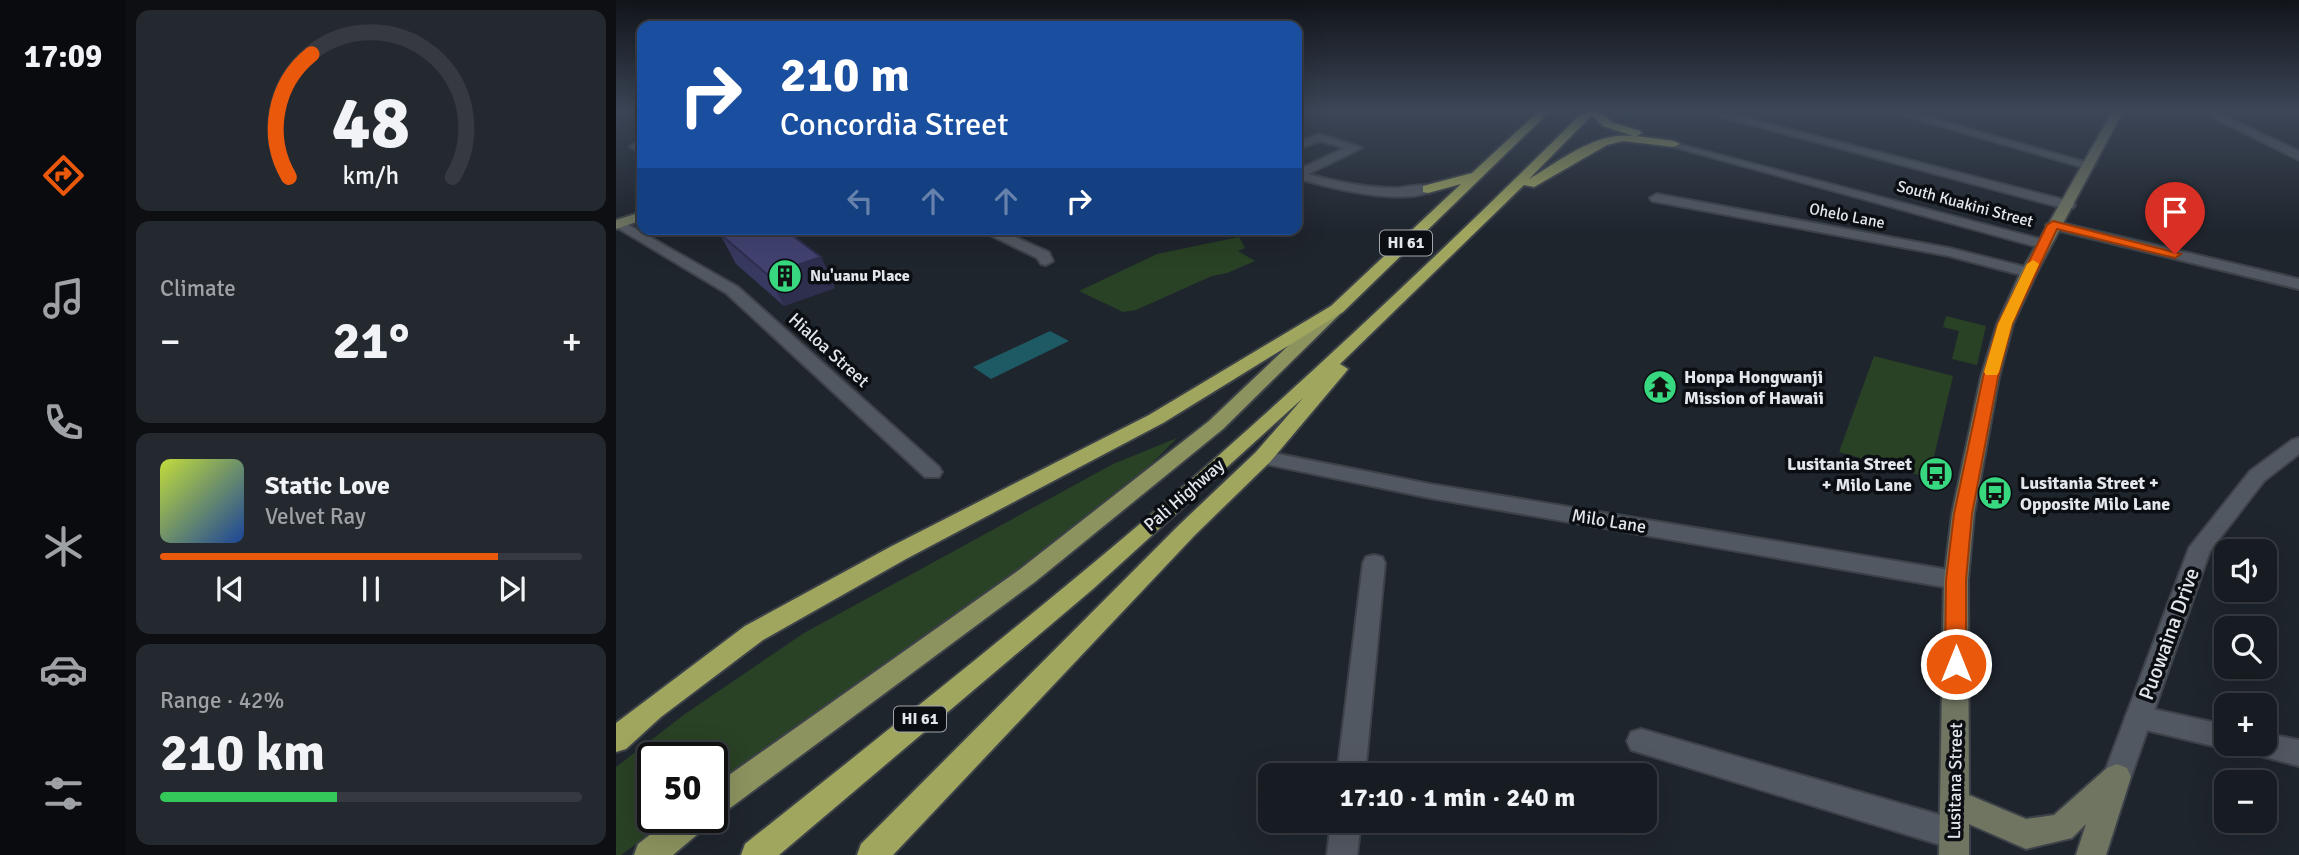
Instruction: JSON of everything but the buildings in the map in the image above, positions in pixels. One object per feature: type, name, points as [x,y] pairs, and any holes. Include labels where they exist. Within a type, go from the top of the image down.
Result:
[{"type":"highway","points":[[1487,151],[1485,153],[1493,159]]},
{"type":"highway","name":"Pali Highway","points":[[1336,309],[1502,151]]},
{"type":"highway","name":"Pali Highway","points":[[756,855],[1085,582],[1242,444],[1402,296],[1552,151]]},
{"type":"highway","points":[[1502,201],[1588,151]]},
{"type":"highway","points":[[1428,189],[1475,177]]},
{"type":"highway","points":[[873,855],[1187,530],[1263,457],[1402,296]]},
{"type":"highway","points":[[616,740],[652,709],[754,633],[898,553],[1156,419],[1336,309]]},
{"type":"main road","name":"Lusitana Street","points":[[1954,845],[1956,580],[1963,514],[1990,377],[2005,324],[2029,272],[2096,151]]},
{"type":"main road","points":[[618,224],[637,218]]},
{"type":"main road","name":"Pali Highway","points":[[728,792],[1027,576],[1216,425],[1336,309]]},
{"type":"main road","points":[[1955,804],[2025,834],[2061,828],[2117,777]]},
{"type":"main road","points":[[2091,855],[2117,777]]},
{"type":"main road","points":[[649,855],[676,833]]},
{"type":"street","points":[[1302,172],[1349,151]]},
{"type":"street","name":"South Kuakini Street","points":[[1699,151],[2043,244]]},
{"type":"street","points":[[1859,151],[2068,205]]},
{"type":"street","points":[[2037,151],[2088,165]]},
{"type":"street","points":[[1302,176],[1341,188],[1373,193],[1402,193],[1428,189]]},
{"type":"street","name":"Ohelo Lane","points":[[1657,198],[1949,252],[2029,272]]},
{"type":"street","name":"Hialoa Street","points":[[618,224],[732,290],[932,472]]},
{"type":"street","points":[[2053,225],[2299,284]]},
{"type":"street","points":[[999,235],[1044,255],[1046,261]]},
{"type":"street","name":"Puowaina Drive","points":[[2117,777],[2200,548],[2257,477],[2299,444]]},
{"type":"street","name":"Milo Lane","points":[[1263,457],[1430,491],[1956,580]]},
{"type":"street","points":[[1352,763],[1374,564]]},
{"type":"street","points":[[2139,718],[2214,734]]},
{"type":"street","points":[[1641,741],[1954,845]]},
{"type":"street","points":[[2277,748],[2299,752]]},
{"type":"street","points":[[1342,855],[1345,833]]},
{"type":"green space","points":[[1239,237],[1245,248],[1238,251],[1255,261],[1227,273],[1212,276],[1136,310],[1123,312],[1079,291],[1157,254]]},
{"type":"green space","points":[[1946,316],[1986,326],[1977,365],[1952,359],[1959,331],[1943,327]]},
{"type":"green space","points":[[1874,356],[1953,376],[1929,478],[1839,452]]},
{"type":"green space","points":[[1177,438],[1125,488],[1012,580],[728,776],[728,742],[649,742],[804,633],[1113,464]]},
{"type":"green space","points":[[637,751],[637,833],[651,833],[621,855],[616,855],[616,767]]},
{"type":"water","points":[[1050,331],[1069,341],[991,379],[973,367]]},
{"type":"slow traffic","points":[[1991,372],[2005,324],[2033,264]]},
{"type":"place","name":"Nu'uanu Place","points":[[785,276]]},
{"type":"place","name":"Honpa Hongwanji Mission of Hawaii","points":[[1660,387]]},
{"type":"place","name":"Lusitania Street + Milo Lane","points":[[1936,474]]},
{"type":"place","name":"Lusitania Street + Opposite Milo Lane","points":[[1995,493]]},
{"type":"route","points":[[1956,664],[1956,580],[1963,514],[1990,377],[2005,324],[2053,225],[2175,254]]}]
